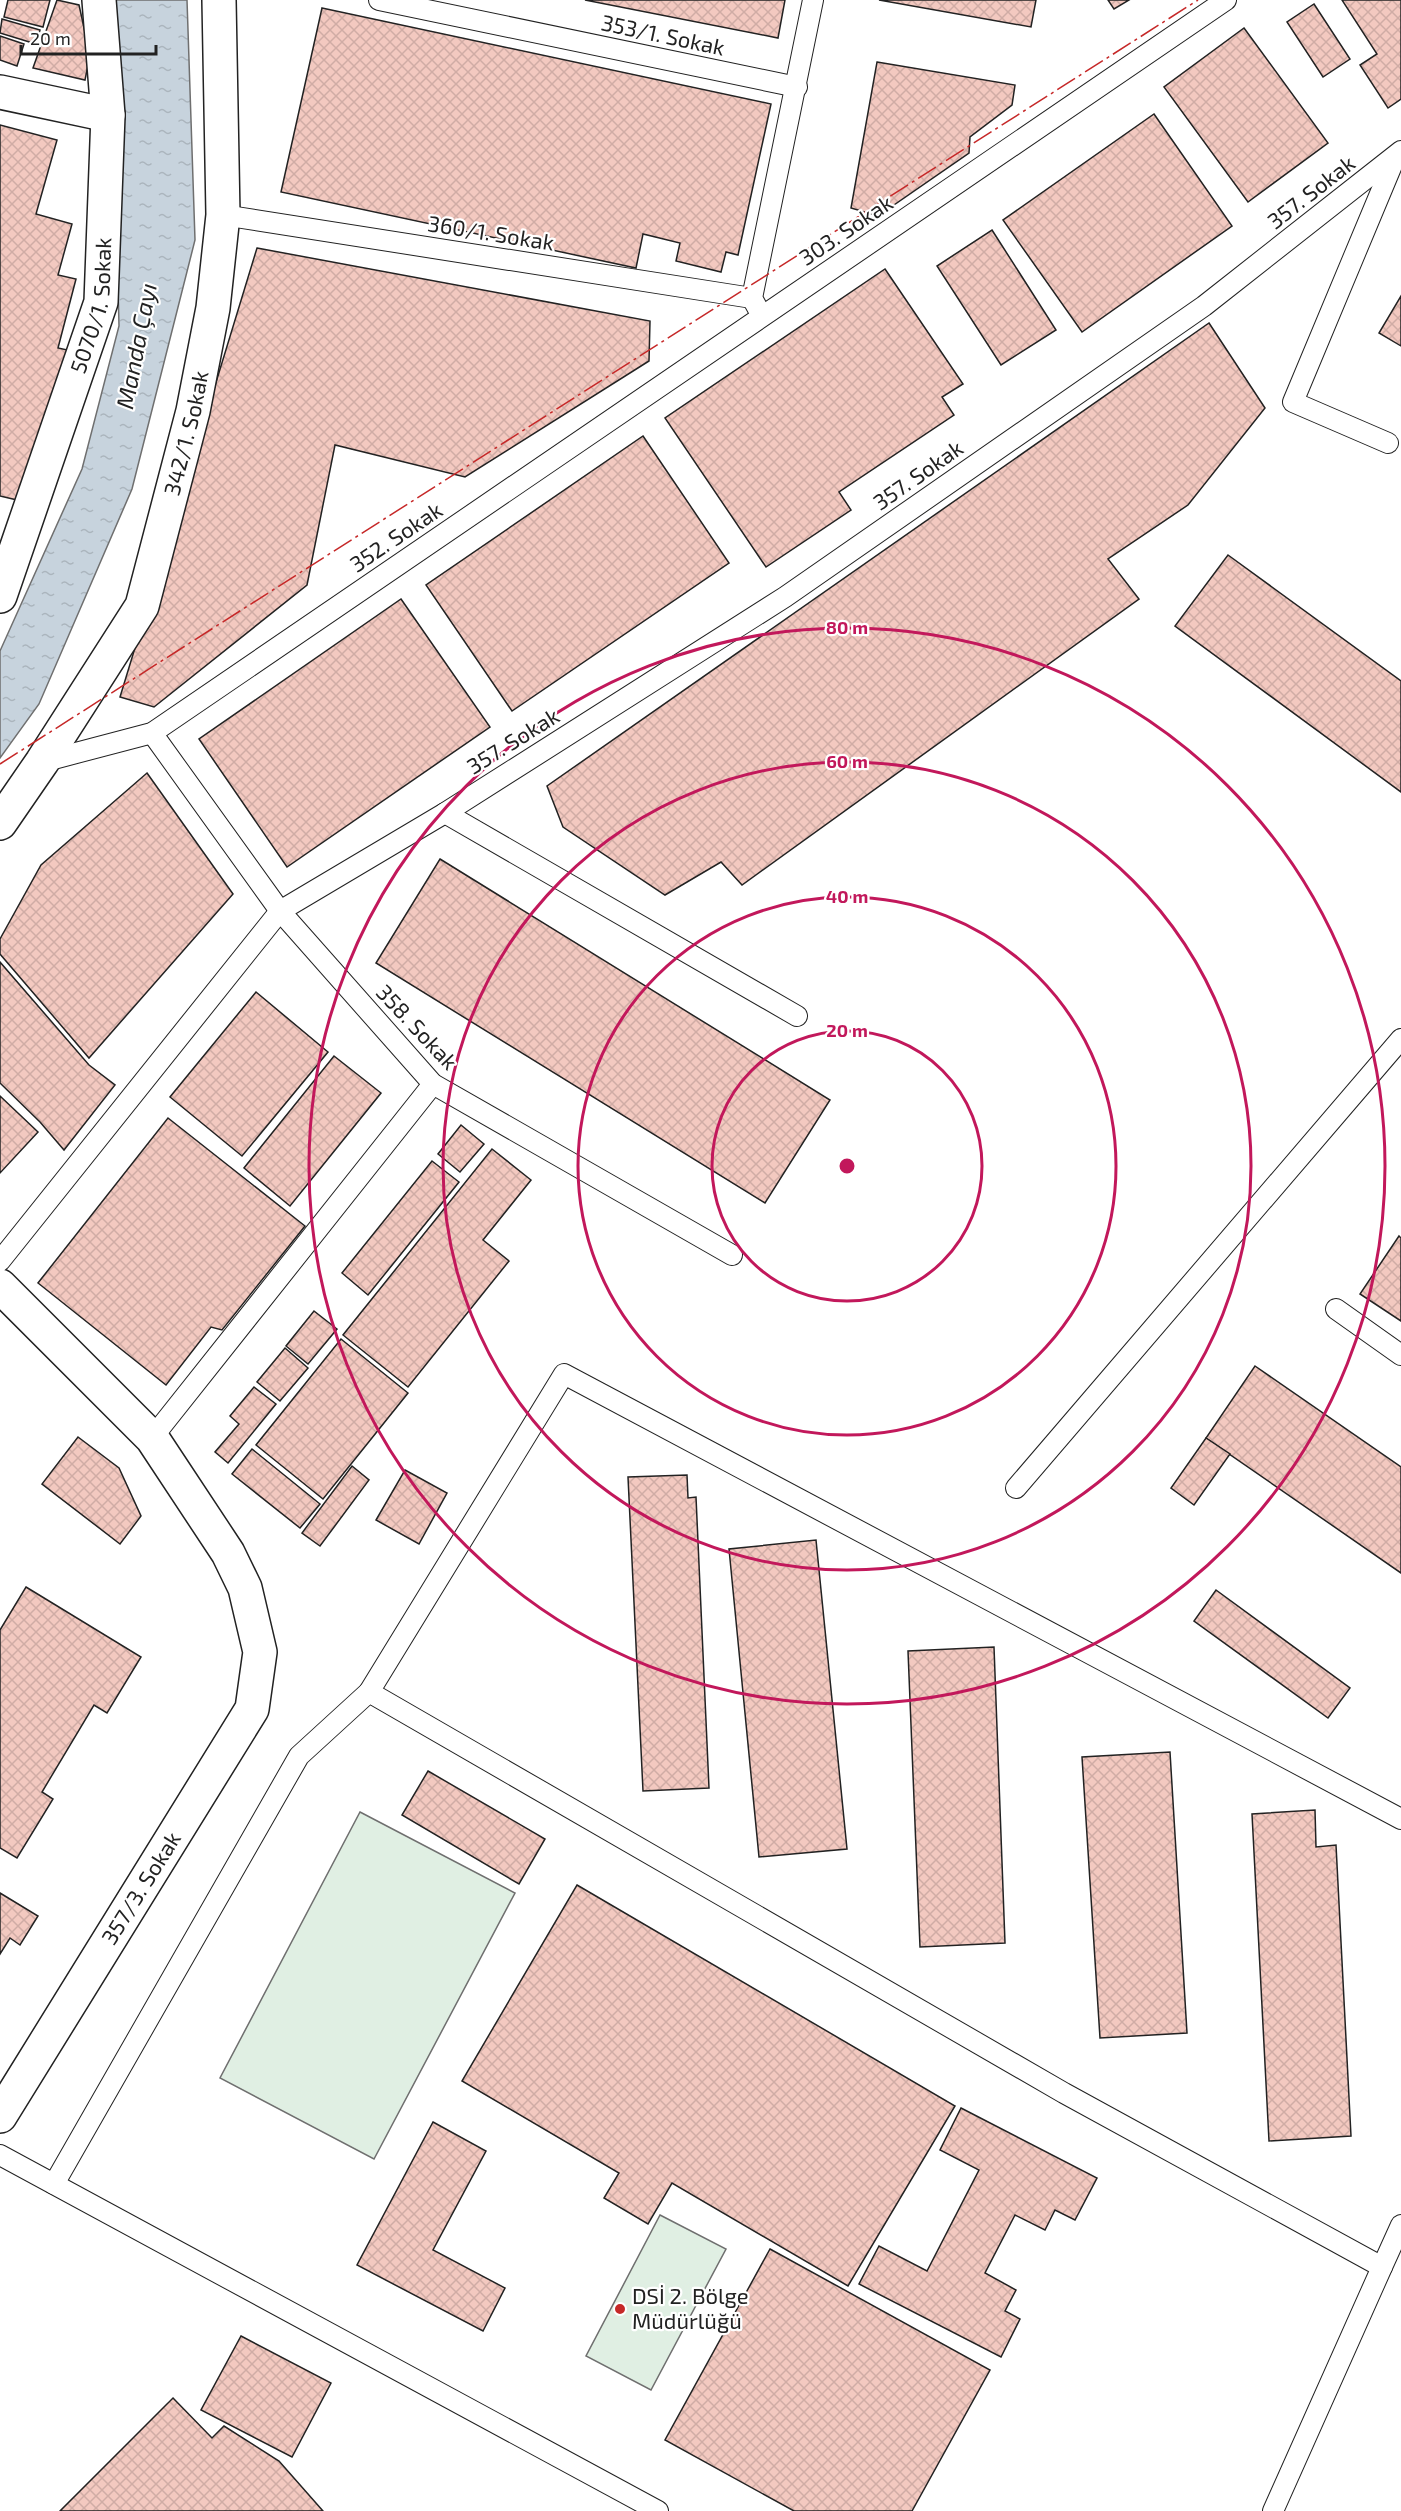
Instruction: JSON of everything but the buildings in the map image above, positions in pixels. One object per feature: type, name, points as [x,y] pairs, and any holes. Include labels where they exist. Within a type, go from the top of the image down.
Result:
[{"type":"street","name":"5070/1. Sokak","points":[[0,596],[101,302],[108,115],[99,0]]},
{"type":"street","name":"342/1. Sokak","points":[[0,823],[142,606],[193,411],[213,308],[223,215],[219,0]]},
{"type":"street","points":[[0,92],[108,115]]},
{"type":"street","points":[[0,1286],[152,1438]]},
{"type":"street","name":"357/3. Sokak","points":[[0,2116],[252,1709],[260,1652],[245,1588],[228,1553],[152,1438]]},
{"type":"lane","name":"353/1. Sokak","points":[[379,0],[797,87]]},
{"type":"lane","name":"303. Sokak","points":[[752,298],[813,0]]},
{"type":"lane","name":"303. Sokak","points":[[761,317],[1226,0]]},
{"type":"lane","points":[[1388,443],[1293,402],[1399,153]]},
{"type":"lane","name":"357. Sokak","points":[[280,911],[446,813],[785,597],[1204,306],[1399,153]]},
{"type":"lane","name":"360/1. Sokak","points":[[223,215],[752,298]]},
{"type":"lane","points":[[752,298],[761,317]]},
{"type":"lane","name":"352. Sokak","points":[[42,762],[152,733],[761,317]]},
{"type":"lane","name":"358. Sokak","points":[[152,733],[280,911],[433,1084],[732,1255]]},
{"type":"lane","points":[[446,813],[797,1016]]},
{"type":"lane","points":[[0,1261],[280,911]]},
{"type":"lane","points":[[1016,1488],[1401,1039]]},
{"type":"lane","points":[[152,1438],[433,1084]]},
{"type":"lane","points":[[1336,1309],[1401,1355]]},
{"type":"lane","points":[[54,2184],[299,1756],[369,1692],[564,1374],[1401,1819]]},
{"type":"lane","points":[[369,1692],[1064,2093],[1382,2267]]},
{"type":"lane","points":[[0,2155],[658,2511]]},
{"type":"lane","points":[[1273,2511],[1401,2225]]},
{"type":"green space","points":[[360,1812],[515,1893],[374,2159],[220,2078]]},
{"type":"green space","points":[[660,2215],[726,2249],[651,2390],[586,2356]]},
{"type":"water","name":"Manda Çayı","points":[[111,0],[187,0],[195,240],[132,489],[39,704],[0,758],[0,651],[82,469],[119,326]]},
{"type":"power","points":[[0,764],[1198,0]]},
{"type":"place","name":"DSİ 2. Bölge Müdürlüğü","points":[[620,2309]]}]
